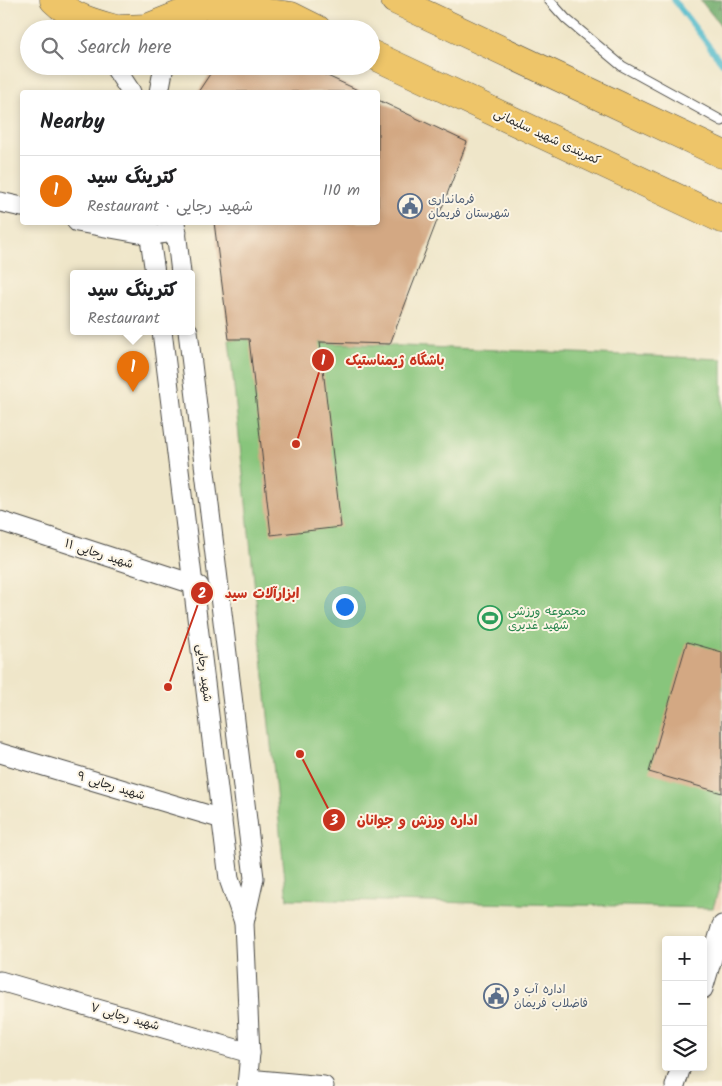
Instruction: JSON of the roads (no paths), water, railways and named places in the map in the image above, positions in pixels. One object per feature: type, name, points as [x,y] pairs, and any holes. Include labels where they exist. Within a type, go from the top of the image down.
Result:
[{"type":"highway","points":[[54,0],[82,20]]},
{"type":"highway","points":[[395,0],[722,154]]},
{"type":"highway","points":[[180,20],[207,2],[290,16],[298,20]]},
{"type":"highway","name":"کمربندی شهید سلیمانی","points":[[380,58],[722,219]]},
{"type":"street","points":[[120,75],[129,90]]},
{"type":"street","points":[[159,90],[162,75]]},
{"type":"street","points":[[0,202],[20,207]]},
{"type":"street","points":[[113,225],[149,228],[176,227],[182,270]]},
{"type":"street","points":[[134,225],[149,228]]},
{"type":"street","points":[[149,228],[155,270]]},
{"type":"street","name":"شهید رجایی","points":[[163,335],[196,585],[229,879],[244,923]]},
{"type":"street","name":"شهید رجایی","points":[[188,335],[254,878],[244,923],[250,1053],[248,1083]]},
{"type":"street","name":"شهید رجایی ۱۱","points":[[0,521],[196,585]]},
{"type":"street","name":"شهید رجایی ۹","points":[[0,754],[222,819]]},
{"type":"street","points":[[705,981],[722,925]]},
{"type":"street","name":"شهید رجایی ۷","points":[[0,982],[250,1053]]},
{"type":"street","points":[[675,1086],[680,1071]]},
{"type":"street","points":[[248,1083],[324,1086]]},
{"type":"lane","points":[[549,0],[566,19],[622,66],[722,121]]},
{"type":"waterway","points":[[674,0],[722,63]]},
{"type":"place","name":"فرمانداری شهرستان فریمان","points":[[410,206]]},
{"type":"place","name":"کترینگ سید","points":[[133,392]]},
{"type":"place","name":"باشگاه ژیمناستیک","points":[[296,444]]},
{"type":"place","name":"مجموعه ورزشی شهید غدیری","points":[[490,618]]},
{"type":"place","name":"ابزارآلات سید","points":[[168,687]]},
{"type":"place","name":"اداره ورزش و جوانان","points":[[300,754]]},
{"type":"place","name":"اداره آب و فاضلاب فریمان","points":[[496,996]]}]
